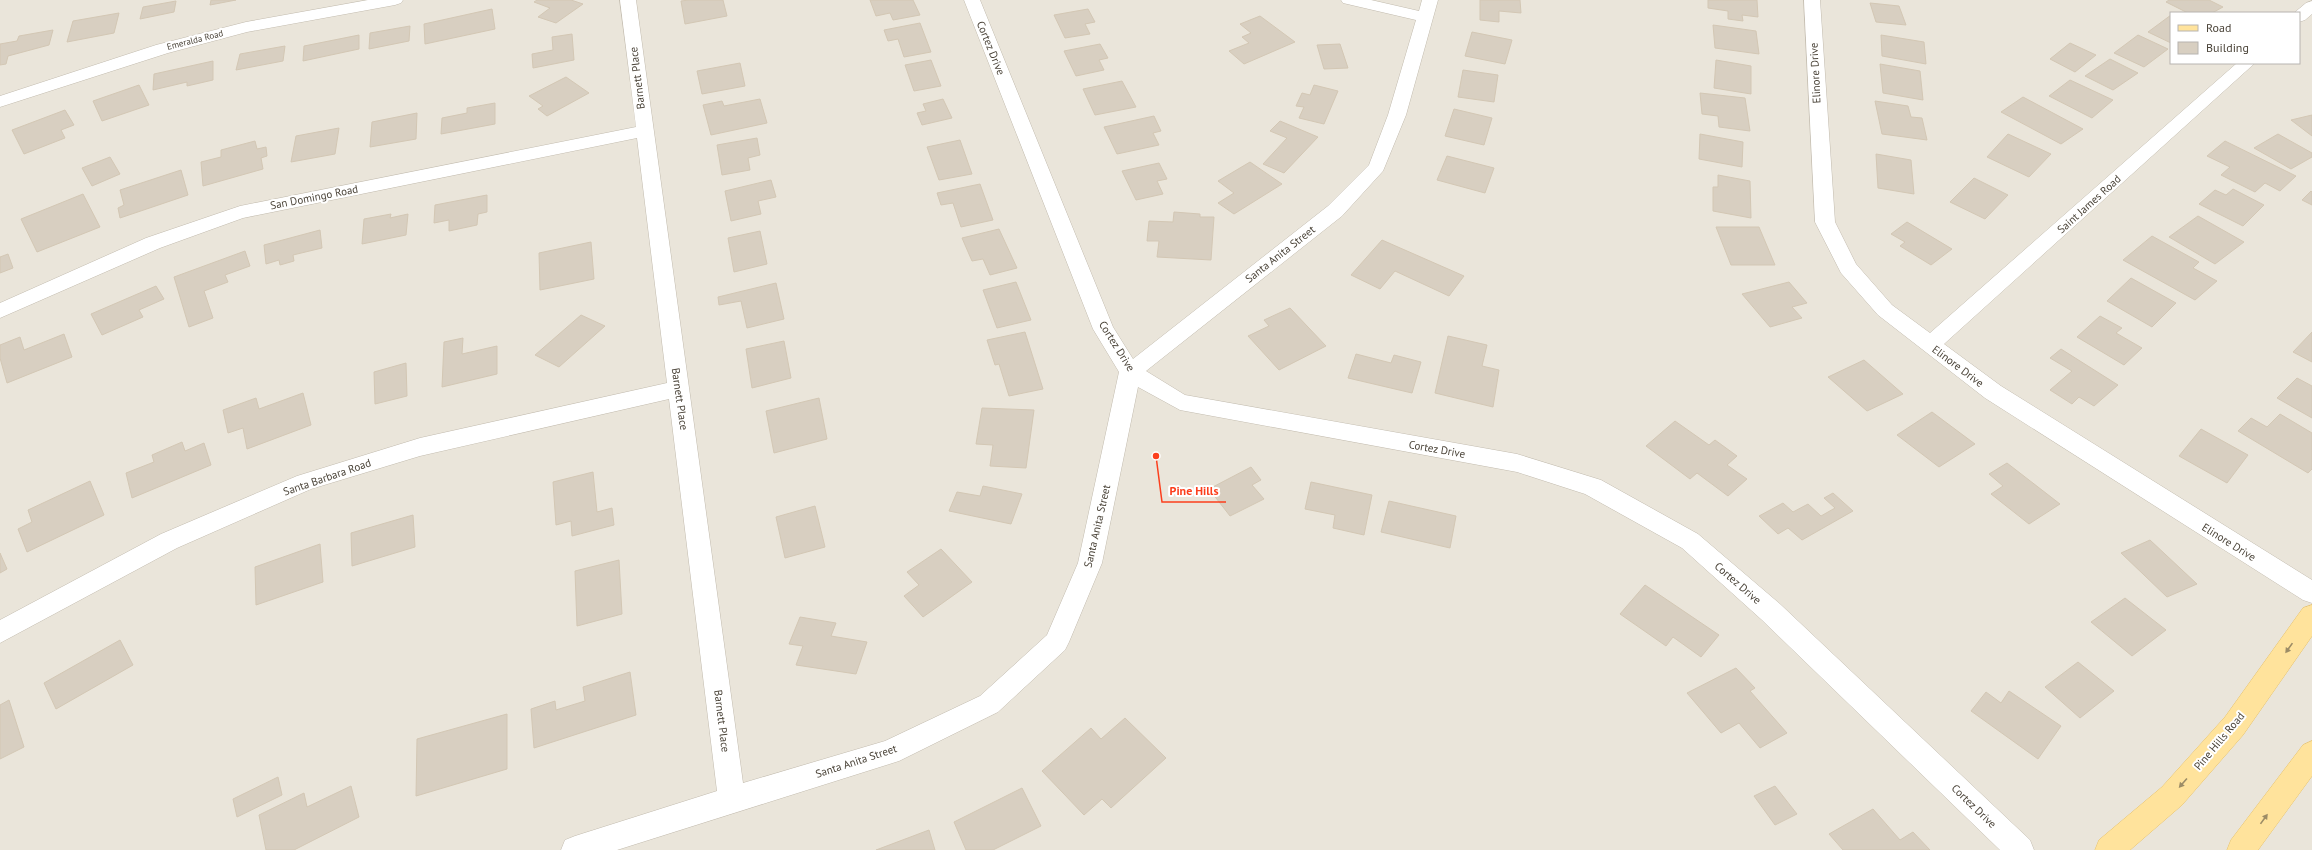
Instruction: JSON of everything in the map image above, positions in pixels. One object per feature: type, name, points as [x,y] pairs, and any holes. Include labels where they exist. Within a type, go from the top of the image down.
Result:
[{"type":"main road","name":"Pine Hills Road","points":[[2109,850],[2172,796],[2234,726],[2312,616]]},
{"type":"main road","points":[[2241,850],[2312,754]]},
{"type":"street","name":"Emeralda Road","points":[[0,102],[162,48],[246,27],[395,0]]},
{"type":"street","name":"Barnett Place","points":[[628,0],[732,799]]},
{"type":"street","name":"Cortez Drive","points":[[972,0],[1103,329],[1130,372],[1180,402],[1517,463],[1592,487],[1690,541],[1771,612],[2020,850]]},
{"type":"street","points":[[1350,0],[1428,8]]},
{"type":"street","name":"Elinore Drive","points":[[1812,0],[1821,180],[1826,222],[1848,268],[1885,310],[1993,392],[2312,593]]},
{"type":"street","points":[[2300,16],[2312,6]]},
{"type":"street","name":"Santa Anita Street","points":[[575,850],[732,799],[890,752],[989,704],[1056,642],[1090,563],[1130,372],[1335,211],[1377,167],[1397,115],[1428,8]]},
{"type":"street","name":"Saint James Road","points":[[1930,345],[2246,64]]},
{"type":"street","name":"San Domingo Road","points":[[0,311],[153,243],[240,212],[644,132]]},
{"type":"street","name":"Santa Barbara Road","points":[[0,632],[169,541],[305,482],[420,447],[679,389]]},
{"type":"shaded area","points":[[0,0],[2312,0],[2312,850],[0,850]]},
{"type":"building","points":[[211,0],[236,0],[210,5]]},
{"type":"building","points":[[537,0],[571,0],[583,4],[556,23],[538,17],[550,8],[534,2]]},
{"type":"building","points":[[723,0],[727,16],[685,24],[681,1]]},
{"type":"building","points":[[870,0],[913,0],[920,15],[893,20],[890,13],[876,16]]},
{"type":"building","points":[[1480,0],[1520,0],[1521,13],[1499,11],[1499,22],[1480,20]]},
{"type":"building","points":[[1708,0],[1757,0],[1758,17],[1742,15],[1743,21],[1728,19],[1728,11],[1708,8]]},
{"type":"building","points":[[2169,0],[2209,0],[2223,7],[2214,12],[2186,12],[2166,2]]},
{"type":"building","points":[[176,1],[174,12],[140,19],[143,7]]},
{"type":"building","points":[[1870,3],[1899,6],[1906,25],[1876,22]]},
{"type":"building","points":[[492,9],[495,29],[425,44],[424,24]]},
{"type":"building","points":[[1088,9],[1095,22],[1085,24],[1090,34],[1065,38],[1054,15]]},
{"type":"building","points":[[119,13],[114,33],[67,42],[73,21]]},
{"type":"building","points":[[1260,16],[1295,42],[1244,64],[1229,51],[1249,43],[1242,37],[1251,33],[1240,24]]},
{"type":"building","points":[[2170,16],[2170,43],[2148,32]]},
{"type":"building","points":[[920,23],[931,52],[904,57],[898,39],[888,41],[884,30]]},
{"type":"building","points":[[1713,25],[1756,31],[1759,54],[1715,48]]},
{"type":"building","points":[[410,26],[409,41],[369,49],[370,33]]},
{"type":"building","points":[[53,30],[49,45],[8,56],[6,64],[0,65],[0,44],[17,41],[19,36]]},
{"type":"building","points":[[1472,32],[1512,40],[1505,64],[1465,56]]},
{"type":"building","points":[[572,34],[574,60],[533,68],[532,54],[553,50],[552,37]]},
{"type":"building","points":[[359,35],[359,49],[303,61],[304,46]]},
{"type":"building","points":[[1881,35],[1924,42],[1926,64],[1882,56]]},
{"type":"building","points":[[2138,35],[2168,49],[2144,67],[2114,53]]},
{"type":"building","points":[[2070,43],[2096,55],[2075,72],[2050,59]]},
{"type":"building","points":[[1100,44],[1108,58],[1099,60],[1104,70],[1076,76],[1064,51]]},
{"type":"building","points":[[1340,44],[1348,68],[1324,69],[1317,45]]},
{"type":"building","points":[[285,46],[283,61],[236,70],[240,54]]},
{"type":"building","points":[[2110,59],[2138,73],[2113,90],[2085,76]]},
{"type":"building","points":[[931,60],[941,86],[914,91],[905,65]]},
{"type":"building","points":[[1716,60],[1751,66],[1751,94],[1714,88]]},
{"type":"building","points":[[213,61],[213,80],[187,86],[187,82],[153,90],[154,74]]},
{"type":"building","points":[[740,63],[745,86],[702,94],[697,71]]},
{"type":"building","points":[[1880,64],[1920,71],[1923,100],[1883,93]]},
{"type":"building","points":[[1463,70],[1498,75],[1494,102],[1458,97]]},
{"type":"building","points":[[566,77],[589,93],[547,116],[538,109],[543,106],[529,96]]},
{"type":"building","points":[[2070,80],[2113,100],[2092,118],[2049,96]]},
{"type":"building","points":[[1122,81],[1136,107],[1095,115],[1083,89]]},
{"type":"building","points":[[139,85],[149,105],[102,121],[93,101]]},
{"type":"building","points":[[1314,85],[1338,91],[1324,124],[1299,118],[1304,107],[1296,106],[1302,93],[1310,95]]},
{"type":"building","points":[[1700,93],[1745,98],[1750,131],[1719,127],[1718,116],[1702,114]]},
{"type":"building","points":[[2023,97],[2083,129],[2061,144],[2001,112]]},
{"type":"building","points":[[760,99],[767,123],[711,135],[703,105],[722,101],[724,106]]},
{"type":"building","points":[[943,99],[952,118],[922,125],[917,113],[926,111],[923,104]]},
{"type":"building","points":[[1875,101],[1908,106],[1911,117],[1922,118],[1927,140],[1882,134]]},
{"type":"building","points":[[495,103],[495,124],[441,134],[442,118],[467,113],[467,108]]},
{"type":"building","points":[[1454,109],[1492,118],[1484,145],[1445,136]]},
{"type":"building","points":[[65,110],[74,125],[61,130],[65,138],[24,154],[12,130]]},
{"type":"building","points":[[417,113],[416,139],[370,147],[372,122]]},
{"type":"building","points":[[2312,115],[2312,136],[2291,120]]},
{"type":"building","points":[[1154,116],[1161,131],[1153,133],[1159,145],[1117,154],[1104,127]]},
{"type":"building","points":[[1280,121],[1318,137],[1284,173],[1263,164],[1287,138],[1270,131]]},
{"type":"building","points":[[339,128],[335,154],[291,162],[296,136]]},
{"type":"building","points":[[1700,134],[1743,142],[1742,167],[1699,159]]},
{"type":"building","points":[[2008,134],[2051,154],[2029,177],[1987,157]]},
{"type":"building","points":[[2278,134],[2312,153],[2312,157],[2291,169],[2254,148]]},
{"type":"building","points":[[757,138],[760,155],[748,158],[750,170],[722,175],[717,145]]},
{"type":"building","points":[[960,140],[972,174],[939,180],[927,147]]},
{"type":"building","points":[[255,141],[257,149],[266,147],[267,156],[261,158],[263,169],[203,186],[201,162],[221,157],[221,150]]},
{"type":"building","points":[[2225,141],[2296,176],[2280,191],[2265,183],[2255,192],[2221,175],[2230,167],[2207,156]]},
{"type":"building","points":[[1876,154],[1911,160],[1914,194],[1878,188]]},
{"type":"building","points":[[1447,156],[1494,168],[1485,193],[1437,180]]},
{"type":"building","points":[[110,157],[120,174],[92,186],[82,168]]},
{"type":"building","points":[[1250,162],[1282,184],[1234,214],[1218,203],[1234,193],[1218,181]]},
{"type":"building","points":[[1159,163],[1167,179],[1157,181],[1163,194],[1136,200],[1122,171]]},
{"type":"building","points":[[181,170],[188,195],[120,218],[118,208],[124,205],[120,190]]},
{"type":"building","points":[[1718,175],[1750,181],[1751,218],[1713,211],[1713,187],[1718,187]]},
{"type":"building","points":[[1974,178],[2008,195],[1985,219],[1950,202]]},
{"type":"building","points":[[771,180],[776,197],[758,201],[761,214],[731,221],[725,191]]},
{"type":"building","points":[[980,184],[993,220],[961,227],[953,203],[941,205],[937,193]]},
{"type":"building","points":[[2233,189],[2264,205],[2243,226],[2199,204],[2215,190],[2226,195]]},
{"type":"building","points":[[2311,191],[2312,192],[2312,205],[2302,200]]},
{"type":"building","points":[[83,194],[100,227],[37,252],[21,219]]},
{"type":"building","points":[[487,195],[487,212],[478,214],[477,225],[449,231],[449,220],[434,223],[435,205]]},
{"type":"building","points":[[1174,212],[1200,214],[1200,217],[1214,217],[1211,260],[1157,257],[1159,241],[1147,241],[1149,221],[1173,222]]},
{"type":"building","points":[[391,214],[390,218],[408,214],[406,235],[362,244],[364,219]]},
{"type":"building","points":[[2198,216],[2244,242],[2215,264],[2169,237]]},
{"type":"building","points":[[1907,222],[1952,249],[1931,265],[1900,246],[1905,242],[1891,234]]},
{"type":"building","points":[[1716,227],[1759,227],[1775,265],[1731,265]]},
{"type":"building","points":[[999,229],[1017,268],[990,275],[983,259],[972,261],[962,238]]},
{"type":"building","points":[[320,230],[322,248],[293,255],[294,261],[280,265],[279,260],[266,264],[264,245]]},
{"type":"building","points":[[760,231],[767,264],[734,272],[728,238]]},
{"type":"building","points":[[2152,236],[2199,262],[2193,268],[2217,281],[2195,300],[2123,260]]},
{"type":"building","points":[[1382,240],[1464,276],[1449,296],[1395,271],[1380,289],[1351,275]]},
{"type":"building","points":[[591,242],[594,279],[540,290],[539,253]]},
{"type":"building","points":[[245,251],[250,266],[225,275],[228,282],[204,291],[213,318],[189,327],[174,277]]},
{"type":"building","points":[[8,254],[13,268],[0,273],[0,257]]},
{"type":"building","points":[[2131,278],[2176,303],[2152,327],[2107,301]]},
{"type":"building","points":[[1016,282],[1031,320],[997,328],[983,290]]},
{"type":"building","points":[[1789,282],[1807,303],[1792,307],[1802,318],[1770,327],[1742,294]]},
{"type":"building","points":[[776,283],[784,319],[747,328],[741,301],[719,305],[718,297]]},
{"type":"building","points":[[156,286],[164,299],[139,310],[143,317],[102,335],[91,314]]},
{"type":"building","points":[[1290,308],[1326,346],[1279,370],[1248,336],[1269,326],[1264,320]]},
{"type":"building","points":[[581,315],[605,326],[559,367],[535,355]]},
{"type":"building","points":[[2100,316],[2122,328],[2116,333],[2142,348],[2124,365],[2077,337]]},
{"type":"building","points":[[1025,332],[1043,389],[1009,396],[999,364],[995,365],[987,340]]},
{"type":"building","points":[[2312,332],[2312,362],[2293,352]]},
{"type":"building","points":[[64,334],[72,357],[7,383],[0,358],[0,345],[20,337],[24,350]]},
{"type":"building","points":[[1448,336],[1487,345],[1482,366],[1499,370],[1493,407],[1435,393]]},
{"type":"building","points":[[463,338],[462,354],[497,346],[497,374],[442,387],[444,342]]},
{"type":"building","points":[[784,341],[791,378],[752,388],[746,349]]},
{"type":"building","points":[[2061,349],[2118,385],[2094,406],[2079,397],[2072,404],[2050,390],[2072,371],[2050,358]]},
{"type":"building","points":[[1356,354],[1391,363],[1394,355],[1421,362],[1412,393],[1348,378]]},
{"type":"building","points":[[1864,360],[1903,394],[1867,411],[1828,377]]},
{"type":"building","points":[[406,363],[407,396],[375,404],[374,372]]},
{"type":"building","points":[[2297,378],[2312,386],[2312,418],[2277,398]]},
{"type":"building","points":[[303,393],[311,425],[247,449],[243,428],[228,433],[223,410],[256,398],[259,409]]},
{"type":"building","points":[[819,398],[827,439],[774,453],[766,411]]},
{"type":"building","points":[[982,408],[1034,410],[1026,468],[990,466],[993,445],[976,444]]},
{"type":"building","points":[[1932,412],[1975,444],[1939,467],[1897,435]]},
{"type":"building","points":[[2280,414],[2312,433],[2312,469],[2308,473],[2238,431],[2251,418],[2267,427]]},
{"type":"building","points":[[1675,421],[1709,445],[1715,440],[1737,456],[1727,465],[1747,479],[1728,496],[1697,473],[1690,479],[1646,446]]},
{"type":"building","points":[[2201,429],[2248,455],[2227,483],[2179,456]]},
{"type":"building","points":[[182,442],[185,451],[204,443],[211,465],[132,498],[126,473],[154,462],[152,455]]},
{"type":"building","points":[[2007,463],[2060,504],[2029,524],[1991,494],[2003,486],[1989,474]]},
{"type":"building","points":[[1251,467],[1261,480],[1252,485],[1264,499],[1230,516],[1209,489]]},
{"type":"building","points":[[593,472],[597,512],[612,508],[614,525],[572,536],[571,521],[556,525],[553,482]]},
{"type":"building","points":[[90,481],[104,515],[27,552],[18,529],[32,522],[28,510]]},
{"type":"building","points":[[1311,482],[1372,495],[1364,535],[1333,528],[1335,515],[1305,509]]},
{"type":"building","points":[[983,486],[1022,494],[1011,524],[949,511],[957,492],[980,496]]},
{"type":"building","points":[[1833,493],[1853,511],[1802,540],[1788,528],[1778,534],[1759,516],[1783,503],[1793,512],[1808,504],[1821,516],[1835,508],[1824,498]]},
{"type":"building","points":[[1389,501],[1456,516],[1450,548],[1381,532]]},
{"type":"building","points":[[815,506],[825,547],[785,558],[776,517]]},
{"type":"building","points":[[413,515],[415,547],[352,566],[351,533]]},
{"type":"building","points":[[2150,540],[2197,584],[2167,597],[2121,553]]},
{"type":"building","points":[[320,544],[323,582],[256,605],[255,567]]},
{"type":"building","points":[[941,549],[972,582],[923,617],[904,596],[919,585],[907,572]]},
{"type":"building","points":[[0,553],[7,569],[0,573]]},
{"type":"building","points":[[619,560],[622,614],[577,626],[575,571]]},
{"type":"building","points":[[1645,585],[1719,635],[1701,657],[1673,637],[1666,646],[1620,614]]},
{"type":"building","points":[[2125,598],[2166,630],[2132,656],[2091,622]]},
{"type":"building","points":[[800,617],[836,623],[831,636],[867,642],[856,674],[796,665],[803,646],[789,644]]},
{"type":"building","points":[[120,640],[133,665],[56,709],[44,683]]},
{"type":"building","points":[[2078,662],[2114,691],[2080,718],[2045,687]]},
{"type":"building","points":[[1736,668],[1755,688],[1750,691],[1787,733],[1760,748],[1739,723],[1721,733],[1687,693]]},
{"type":"building","points":[[630,672],[636,715],[534,748],[531,709],[555,701],[556,710],[585,701],[583,687]]},
{"type":"building","points":[[2009,691],[2061,726],[2038,759],[1971,711],[1986,692],[2001,703]]},
{"type":"building","points":[[9,700],[24,747],[0,759],[0,705]]},
{"type":"building","points":[[507,714],[507,769],[416,796],[417,739]]},
{"type":"building","points":[[1125,718],[1166,758],[1111,808],[1102,799],[1084,815],[1042,771],[1091,728],[1101,739]]},
{"type":"building","points":[[278,777],[282,795],[237,817],[233,799]]},
{"type":"building","points":[[351,786],[359,817],[294,850],[266,850],[259,815],[304,793],[307,807]]},
{"type":"building","points":[[1775,786],[1797,814],[1775,825],[1754,796]]},
{"type":"building","points":[[1022,788],[1041,826],[993,850],[966,850],[954,822]]},
{"type":"building","points":[[1873,809],[1900,840],[1913,832],[1930,850],[1843,850],[1829,834]]},
{"type":"building","points":[[929,830],[935,850],[876,850]]},
{"type":"place","name":"Pine Hills","points":[[1156,456]]}]
